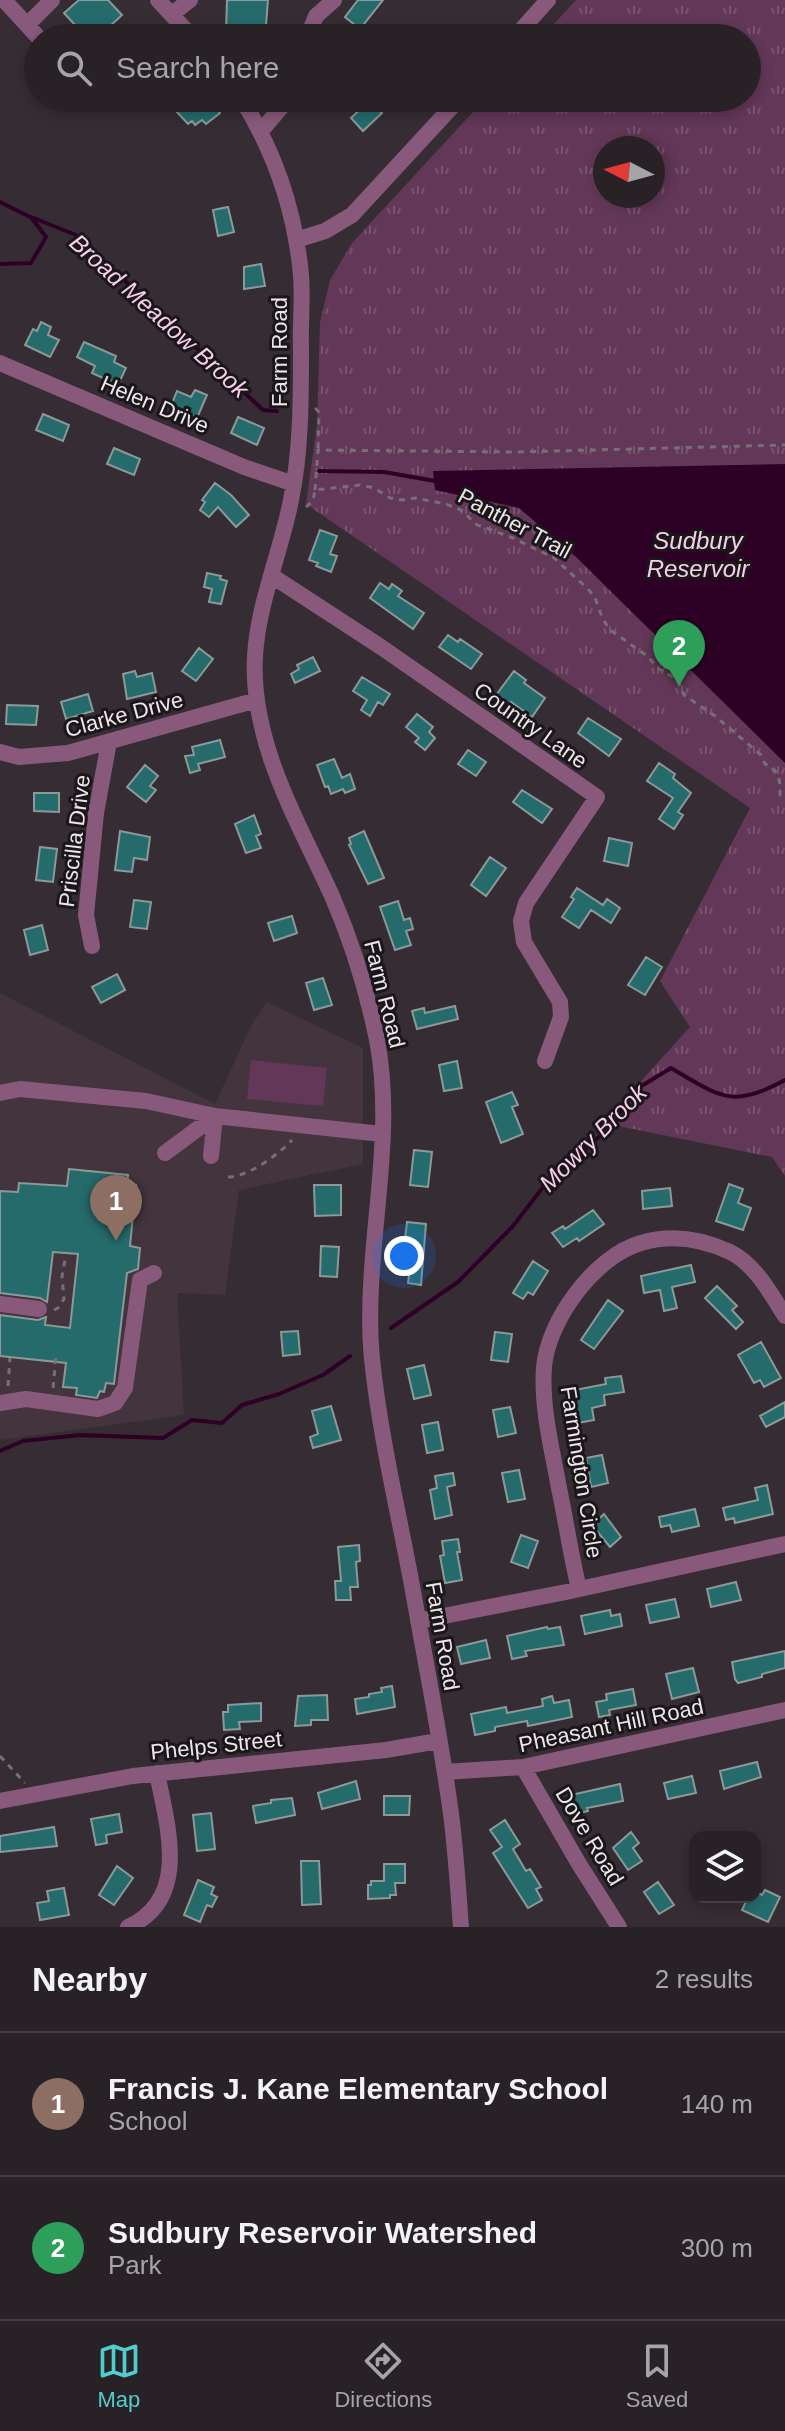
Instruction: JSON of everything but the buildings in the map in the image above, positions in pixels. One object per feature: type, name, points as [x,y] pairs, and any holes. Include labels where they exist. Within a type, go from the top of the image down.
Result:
[{"type":"street","points":[[4,0],[26,24]]},
{"type":"street","points":[[28,24],[52,0]]},
{"type":"street","points":[[158,0],[181,24]]},
{"type":"street","points":[[172,14],[190,0]]},
{"type":"street","points":[[313,24],[316,16],[334,0]]},
{"type":"street","points":[[527,24],[548,0]]},
{"type":"street","name":"Farm Road","points":[[249,112],[261,131],[283,185],[301,278],[301,406],[294,484],[255,656],[257,700],[279,780],[344,925],[364,985],[383,1079],[382,1134],[370,1269],[370,1333],[382,1428],[445,1772],[454,1835],[461,1927]]},
{"type":"street","points":[[261,131],[277,112]]},
{"type":"street","points":[[296,240],[325,231],[352,215],[447,112]]},
{"type":"street","name":"Helen Drive","points":[[0,363],[244,467],[294,484]]},
{"type":"street","name":"Country Lane","points":[[272,576],[381,647],[597,797],[526,903],[521,921],[524,942],[560,1002],[561,1017],[545,1061]]},
{"type":"street","name":"Clarke Drive","points":[[0,752],[19,757],[68,753],[257,700]]},
{"type":"street","name":"Priscilla Drive","points":[[92,946],[86,915],[96,813],[109,742]]},
{"type":"street","points":[[0,1093],[20,1089],[146,1101],[215,1116],[382,1134]]},
{"type":"street","points":[[165,1153],[215,1116]]},
{"type":"street","points":[[211,1156],[215,1116]]},
{"type":"street","name":"Farmington Circle","points":[[579,1589],[545,1406],[544,1366],[552,1330],[572,1297],[618,1255],[638,1243],[672,1237],[699,1241],[733,1253],[762,1281],[785,1316]]},
{"type":"street","points":[[3,1402],[26,1399],[98,1409],[115,1403],[125,1388],[140,1280],[154,1273]]},
{"type":"street","points":[[0,1304],[39,1309]]},
{"type":"street","name":"Farmington Circle","points":[[418,1621],[785,1544]]},
{"type":"street","name":"Pheasant Hill Road","points":[[445,1772],[523,1767],[785,1710]]},
{"type":"street","name":"Phelps Street","points":[[0,1801],[157,1773],[386,1750],[438,1741]]},
{"type":"street","name":"Dove Road","points":[[523,1767],[619,1927]]},
{"type":"street","points":[[128,1927],[141,1922],[161,1898],[172,1871],[169,1832],[157,1773]]},
{"type":"path","name":"Panther Trail","points":[[306,507],[313,501],[318,450],[515,452],[785,445]]},
{"type":"path","name":"Panther Trail","points":[[315,490],[360,485],[374,488],[390,498],[415,498],[446,504],[463,511],[475,524],[554,558],[574,574],[595,598],[609,629],[647,656],[659,669],[677,679],[684,695],[715,716],[761,755],[765,764],[780,777],[780,795],[785,799]]},
{"type":"path","points":[[228,1177],[238,1177],[274,1157],[292,1140]]},
{"type":"path","points":[[39,1309],[53,1310],[63,1303],[62,1276],[66,1255]]},
{"type":"path","points":[[51,1403],[56,1356]]},
{"type":"path","points":[[3,1402],[10,1358]]},
{"type":"path","points":[[0,1756],[36,1794]]},
{"type":"shaded area","points":[[0,993],[215,1104],[251,1026],[267,1002],[363,1048],[363,1164],[239,1190],[225,1295],[177,1293],[184,1415],[0,1440]]},
{"type":"green space","points":[[576,0],[785,0],[785,1176],[772,1157],[603,1123],[690,1027],[660,981],[750,808],[306,504],[317,426],[320,322],[330,280],[352,243],[473,112],[761,112],[761,24],[554,24]]},
{"type":"green space","points":[[251,1060],[327,1068],[323,1106],[247,1099]]},
{"type":"water","name":"Sudbury Reservoir","points":[[785,464],[785,763],[575,556],[519,508],[435,490],[433,471]]},
{"type":"waterway","points":[[0,202],[30,217]]},
{"type":"waterway","name":"Broad Meadow Brook","points":[[0,264],[31,263],[46,237],[31,217],[76,235],[263,410],[277,411]]},
{"type":"waterway","name":"Broad Meadow Brook","points":[[319,471],[384,472],[435,481]]},
{"type":"waterway","name":"Mowry Brook","points":[[391,1328],[458,1282],[513,1226],[547,1182],[608,1129],[635,1090],[671,1068],[726,1096],[751,1094],[785,1080]]},
{"type":"waterway","name":"Mowry Brook","points":[[0,1451],[23,1441],[80,1435],[163,1438],[192,1420],[222,1423],[242,1405],[279,1394],[323,1375],[350,1356]]},
{"type":"place","name":"Sudbury Reservoir Watershed","points":[[679,686]]},
{"type":"place","name":"Francis J. Kane Elementary School","points":[[116,1241]]}]
